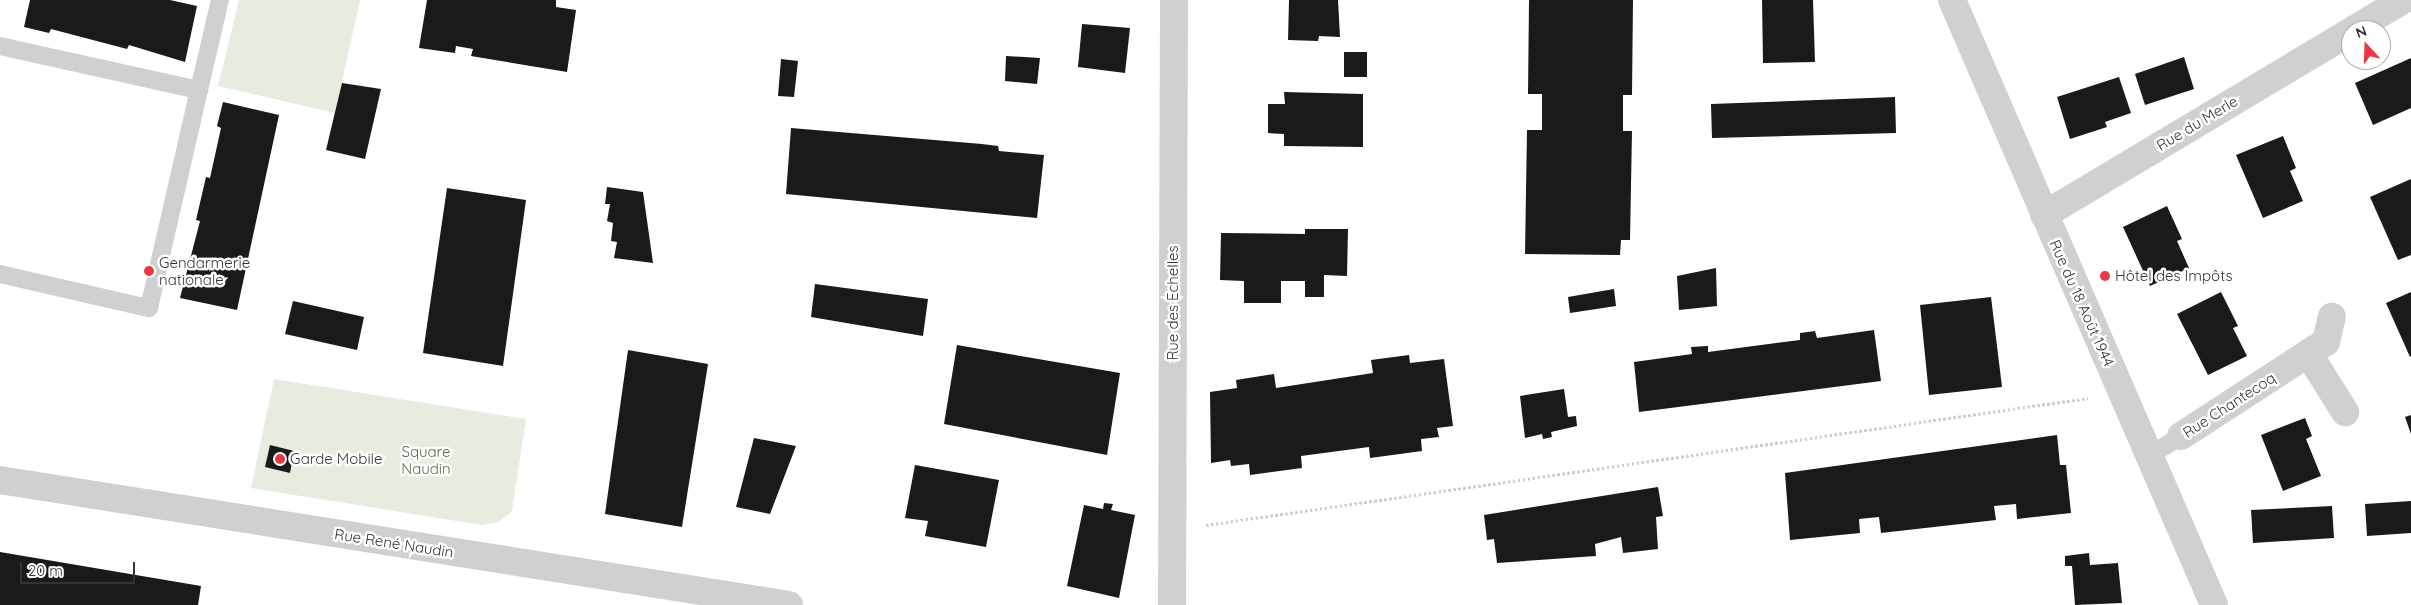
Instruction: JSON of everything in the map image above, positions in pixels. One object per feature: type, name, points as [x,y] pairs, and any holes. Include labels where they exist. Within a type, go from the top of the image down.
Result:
[{"type":"street","name":"Rue des Echelles","points":[[1172,605],[1174,0]]},
{"type":"street","name":"Rue du 18 Août 1944","points":[[1952,0],[2214,605]]},
{"type":"street","name":"Rue du Merle","points":[[2370,20],[2403,0]]},
{"type":"street","name":"Rue du Merle","points":[[2044,215],[2341,38]]},
{"type":"street","name":"Rue Chantecoq","points":[[2181,436],[2326,342],[2332,317]]},
{"type":"street","points":[[2308,353],[2345,412]]},
{"type":"street","name":"Rue René Naudin","points":[[0,480],[789,605]]},
{"type":"lane","points":[[0,274],[149,308],[220,0]]},
{"type":"lane","points":[[0,46],[199,90]]},
{"type":"lane","name":"Rue Chantecoq","points":[[2150,456],[2181,436]]},
{"type":"path","points":[[1171,530],[2122,393]]},
{"type":"green space","points":[[239,0],[360,0],[335,113],[218,86]]},
{"type":"green space","name":"Square Naudin","points":[[274,379],[526,419],[512,511],[499,522],[482,525],[251,488]]},
{"type":"building","points":[[30,0],[170,0],[197,6],[185,62],[129,45],[127,49],[51,29],[49,33],[24,27]]},
{"type":"building","points":[[427,0],[556,0],[556,7],[576,10],[567,72],[471,56],[473,49],[456,46],[455,53],[419,48]]},
{"type":"building","points":[[1289,0],[1338,0],[1340,37],[1319,36],[1318,41],[1288,40]]},
{"type":"building","points":[[1529,0],[1633,0],[1632,95],[1623,95],[1623,131],[1632,131],[1630,240],[1621,240],[1620,255],[1525,254],[1527,130],[1542,130],[1542,94],[1528,94]]},
{"type":"building","points":[[1762,0],[1813,0],[1815,62],[1763,63]]},
{"type":"building","points":[[1082,24],[1130,28],[1125,73],[1078,67]]},
{"type":"building","points":[[1344,52],[1367,52],[1367,77],[1344,77]]},
{"type":"building","points":[[1006,56],[1040,58],[1037,84],[1005,81]]},
{"type":"building","points":[[2184,57],[2194,89],[2145,105],[2135,74]]},
{"type":"building","points":[[2411,58],[2411,108],[2373,125],[2355,83],[2384,70],[2391,70],[2391,67]]},
{"type":"building","points":[[781,59],[798,61],[794,97],[778,96]]},
{"type":"building","points":[[2119,77],[2131,113],[2105,122],[2107,127],[2070,139],[2057,97]]},
{"type":"building","points":[[342,83],[381,89],[365,159],[326,150]]},
{"type":"building","points":[[1284,92],[1363,94],[1363,147],[1284,146],[1284,134],[1268,133],[1268,104],[1285,104]]},
{"type":"building","points":[[1895,97],[1896,133],[1712,138],[1711,104]]},
{"type":"building","points":[[223,102],[279,115],[237,310],[180,298],[200,221],[196,220],[206,177],[210,178],[221,128],[217,126]]},
{"type":"building","points":[[791,128],[982,144],[998,146],[999,151],[1044,155],[1037,218],[786,194]]},
{"type":"building","points":[[2283,136],[2296,168],[2290,171],[2303,201],[2263,218],[2236,155]]},
{"type":"building","points":[[2411,179],[2411,255],[2398,260],[2370,197]]},
{"type":"building","points":[[607,187],[643,192],[653,263],[614,258],[617,242],[611,241],[613,223],[607,221],[610,204],[605,204]]},
{"type":"building","points":[[447,188],[526,200],[503,366],[423,353]]},
{"type":"building","points":[[2167,206],[2182,239],[2177,241],[2189,268],[2150,286],[2123,227]]},
{"type":"building","points":[[1305,229],[1348,229],[1347,276],[1324,275],[1324,297],[1305,297],[1305,281],[1281,281],[1281,303],[1244,303],[1244,281],[1220,280],[1221,233],[1305,234]]},
{"type":"building","points":[[1716,268],[1717,306],[1679,310],[1677,276]]},
{"type":"building","points":[[815,284],[928,299],[923,336],[811,317]]},
{"type":"building","points":[[1614,289],[1616,306],[1570,313],[1568,297]]},
{"type":"building","points":[[2221,292],[2238,326],[2233,328],[2247,356],[2208,375],[2177,314]]},
{"type":"building","points":[[2411,292],[2411,356],[2410,357],[2386,303]]},
{"type":"building","points":[[1991,297],[2002,387],[1929,395],[1920,305]]},
{"type":"building","points":[[293,301],[364,317],[357,350],[285,334]]},
{"type":"building","points":[[1874,330],[1881,381],[1639,412],[1634,362],[1692,354],[1691,347],[1708,346],[1708,352],[1800,340],[1800,333],[1815,331],[1817,338]]},
{"type":"building","points":[[957,345],[1120,373],[1107,455],[944,424]]},
{"type":"building","points":[[628,350],[708,364],[682,527],[605,514]]},
{"type":"building","points":[[1409,355],[1410,363],[1444,359],[1453,426],[1437,428],[1439,437],[1421,439],[1422,451],[1370,458],[1369,447],[1301,456],[1302,468],[1250,475],[1249,464],[1231,466],[1230,460],[1211,463],[1210,392],[1237,388],[1236,380],[1274,374],[1276,388],[1373,373],[1371,360]]},
{"type":"building","points":[[1564,389],[1568,417],[1576,416],[1577,426],[1551,432],[1552,437],[1543,439],[1542,434],[1525,438],[1520,396]]},
{"type":"building","points":[[2411,415],[2411,434],[2405,417]]},
{"type":"building","points":[[2305,418],[2312,436],[2306,439],[2321,476],[2283,491],[2261,435]]},
{"type":"building","points":[[2057,435],[2060,465],[2066,465],[2071,513],[2017,519],[2016,504],[1994,506],[1996,520],[1881,533],[1879,517],[1859,519],[1860,533],[1790,540],[1785,473]]},
{"type":"building","points":[[754,438],[796,446],[770,514],[736,507]]},
{"type":"building","name":"Garde Mobile","points":[[270,445],[294,451],[290,473],[265,467]]},
{"type":"building","points":[[915,465],[999,480],[986,547],[925,536],[928,521],[905,518]]},
{"type":"building","points":[[1658,487],[1663,516],[1656,517],[1658,549],[1623,553],[1621,537],[1595,544],[1596,556],[1497,563],[1494,539],[1487,540],[1484,515]]},
{"type":"building","points":[[2411,501],[2411,533],[2367,536],[2365,504]]},
{"type":"building","points":[[1104,503],[1113,504],[1111,510],[1135,515],[1119,598],[1067,586],[1084,505],[1103,509]]},
{"type":"building","points":[[2332,506],[2334,538],[2253,543],[2251,510]]},
{"type":"building","points":[[0,552],[201,586],[198,605],[0,605]]},
{"type":"building","points":[[2089,553],[2090,565],[2118,563],[2122,603],[2075,605],[2072,566],[2065,566],[2065,556]]},
{"type":"place","name":"Gendarmerie nationale","points":[[149,271]]},
{"type":"place","name":"Hôtel des Impôts","points":[[2105,276]]},
{"type":"place","name":"Garde Mobile","points":[[280,459]]}]
